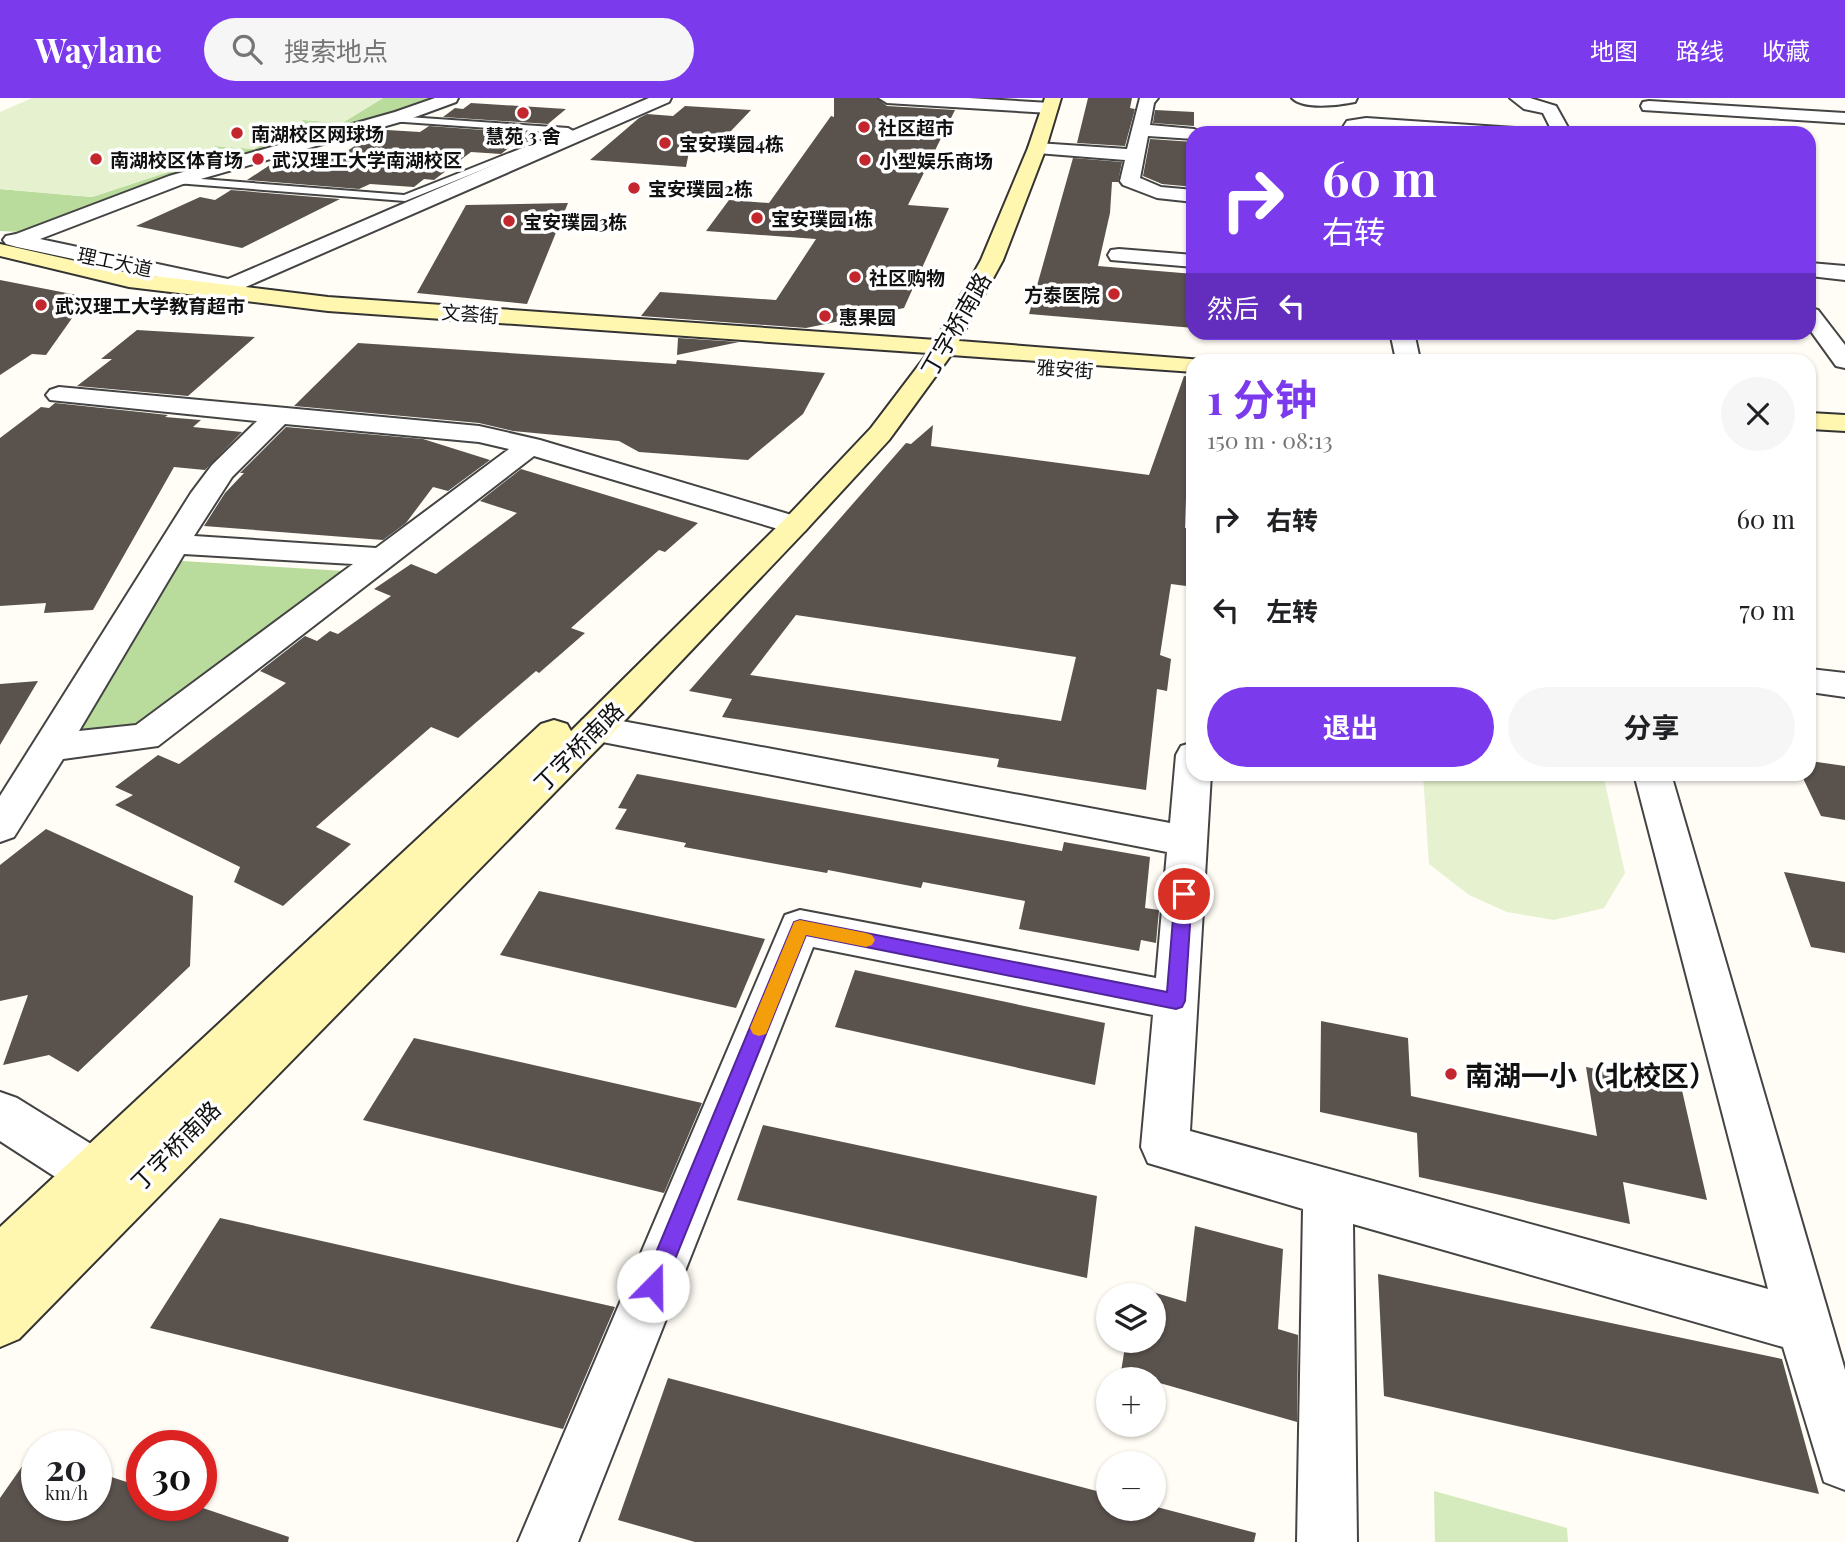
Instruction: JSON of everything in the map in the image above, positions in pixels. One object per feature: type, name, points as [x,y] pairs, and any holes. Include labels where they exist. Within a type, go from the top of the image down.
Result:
[{"type":"main road","name":"丁字桥南路","points":[[0,1320],[109,1184],[568,720],[880,434],[929,346],[992,260],[1040,139],[1043,103]]},
{"type":"main road","name":"丁字桥南路","points":[[946,301],[978,246],[1043,103]]},
{"type":"main road","name":"文荟街","points":[[0,265],[81,284],[214,302],[364,317],[929,346]]},
{"type":"main road","name":"文荟街","points":[[224,289],[328,304],[929,346]]},
{"type":"main road","name":"雅安街","points":[[929,346],[1186,364]]},
{"type":"main road","name":"雅安街","points":[[929,346],[1186,376]]},
{"type":"main road","points":[[1816,409],[1845,411]]},
{"type":"main road","points":[[1816,422],[1845,424]]},
{"type":"main road","name":"丁字桥南路","points":[[0,1262],[109,1184],[595,729],[782,522]]},
{"type":"street","points":[[6,242],[176,180],[393,119],[450,98]]},
{"type":"street","points":[[224,289],[663,98]]},
{"type":"street","points":[[887,98],[1043,103]]},
{"type":"street","points":[[1150,98],[1146,102],[1130,181],[1157,192],[1186,195]]},
{"type":"street","points":[[1300,98],[1349,98]]},
{"type":"street","points":[[1518,98],[1530,106],[1550,110],[1558,126]]},
{"type":"street","points":[[1646,102],[1844,119]]},
{"type":"street","points":[[1646,102],[1663,124]]},
{"type":"street","points":[[1352,126],[1366,123],[1411,126]]},
{"type":"street","points":[[1040,139],[1138,141],[1186,135]]},
{"type":"street","name":"理工大道","points":[[6,242],[224,289]]},
{"type":"street","points":[[1119,255],[1186,260]]},
{"type":"street","points":[[1816,271],[1845,273]]},
{"type":"street","points":[[1816,323],[1845,361]]},
{"type":"street","points":[[59,395],[452,430],[530,446],[782,522]]},
{"type":"street","points":[[0,827],[52,747],[212,483],[280,414]]},
{"type":"street","points":[[52,747],[145,737],[530,446]]},
{"type":"street","points":[[176,544],[381,557]]},
{"type":"street","points":[[1816,682],[1845,685]]},
{"type":"street","points":[[595,729],[1187,841]]},
{"type":"street","points":[[1192,781],[1165,1147],[1804,1326]]},
{"type":"street","points":[[1655,781],[1804,1326],[1845,1461]]},
{"type":"street","points":[[548,1542],[800,927],[1176,1001]]},
{"type":"street","points":[[0,1114],[109,1184]]},
{"type":"street","points":[[1327,1542],[1328,1193]]},
{"type":"lane","points":[[176,180],[405,198],[650,98]]},
{"type":"lane","points":[[393,119],[573,131]]},
{"type":"green space","name":"南湖校区体育场","points":[[32,98],[383,98],[342,123],[303,120],[254,149],[214,146],[171,171],[92,197],[0,189],[0,112]]},
{"type":"green space","points":[[383,98],[436,98],[394,113],[192,170],[21,232],[0,231],[0,189],[92,197],[171,171],[215,146],[254,149],[303,120],[342,123]]},
{"type":"green space","points":[[166,560],[361,572],[145,737],[52,747]]},
{"type":"green space","points":[[1423,781],[1605,781],[1625,873],[1604,908],[1554,920],[1507,912],[1469,895],[1429,864]]},
{"type":"green space","points":[[1434,1491],[1567,1528],[1568,1542],[1435,1542]]},
{"type":"building","points":[[834,98],[877,98],[887,106],[955,110],[908,205],[949,208],[904,308],[806,328],[641,316],[660,292],[776,300],[816,239],[706,231],[729,200],[769,203],[831,116],[834,117]]},
{"type":"building","points":[[1088,98],[1132,98],[1130,108],[1135,109],[1125,146],[1077,143]]},
{"type":"building","name":"慧苑 3 舍","points":[[471,103],[566,109],[548,124],[443,117],[455,108],[463,109]]},
{"type":"building","points":[[685,106],[751,110],[709,154],[689,152],[686,167],[590,160],[639,118],[647,114],[673,116]]},
{"type":"building","points":[[1155,110],[1194,112],[1194,126],[1153,123]]},
{"type":"building","points":[[429,126],[537,134],[524,145],[510,147],[501,154],[471,152],[434,180],[424,179],[414,187],[370,184],[359,189],[247,180],[279,159],[288,160],[298,154],[338,157],[370,136],[378,136],[387,130],[420,132]]},
{"type":"building","points":[[1150,139],[1186,141],[1186,186],[1162,184],[1143,176]]},
{"type":"building","points":[[1073,158],[1122,162],[1118,182],[1112,182],[1110,213],[1098,266],[1186,273],[1186,327],[1029,314]]},
{"type":"building","points":[[231,190],[340,199],[242,248],[136,226],[200,197],[215,200]]},
{"type":"building","points":[[568,203],[527,304],[417,293],[466,205]]},
{"type":"building","name":"武汉理工大学教育超市","points":[[0,280],[87,297],[46,355],[32,354],[0,375]]},
{"type":"building","points":[[137,330],[255,337],[188,396],[77,386],[112,359],[101,359]]},
{"type":"building","points":[[678,338],[739,342],[677,355]]},
{"type":"building","points":[[358,343],[676,364],[677,360],[825,373],[803,414],[748,460],[639,452],[619,441],[513,431],[479,423],[294,406]]},
{"type":"building","points":[[1186,376],[1186,586],[1171,584],[1160,655],[1171,659],[1167,691],[1157,689],[1146,790],[997,767],[999,759],[722,717],[732,699],[689,691],[906,443],[911,444],[933,425],[931,446],[1149,475]],"holes":[[[796,615],[1076,657],[1061,721],[750,675]]]},
{"type":"building","points":[[55,403],[201,420],[193,427],[242,432],[205,470],[174,467],[93,610],[44,613],[46,603],[0,606],[0,438],[41,407],[49,408]]},
{"type":"building","points":[[286,427],[423,439],[490,460],[448,491],[433,487],[406,523],[383,540],[204,526],[225,493],[244,473],[240,473]]},
{"type":"building","points":[[521,469],[698,523],[665,552],[659,550],[571,628],[585,633],[458,738],[431,727],[316,827],[351,844],[283,906],[234,882],[240,867],[115,805],[133,795],[115,787],[158,755],[179,764],[286,683],[260,671],[305,636],[317,641],[330,631],[338,634],[391,596],[374,589],[411,564],[436,574],[517,513],[480,501]]},
{"type":"building","points":[[38,681],[0,745],[0,684]]},
{"type":"building","points":[[1816,762],[1845,766],[1845,820],[1821,816],[1804,781],[1816,781]]},
{"type":"building","points":[[637,774],[1062,851],[1064,842],[1150,857],[1145,908],[1159,910],[1156,943],[1141,940],[1139,951],[1019,929],[1025,901],[923,882],[921,888],[828,870],[827,873],[684,847],[686,843],[615,829],[627,809],[618,808]]},
{"type":"building","points":[[46,829],[193,896],[190,966],[78,1072],[49,1055],[3,1065],[28,995],[0,1001],[0,865]]},
{"type":"building","points":[[1784,872],[1845,882],[1845,953],[1811,947]]},
{"type":"building","points":[[539,891],[765,939],[736,1008],[500,955]]},
{"type":"building","points":[[855,970],[1105,1023],[1095,1085],[835,1027]]},
{"type":"building","points":[[1321,1021],[1408,1038],[1411,1096],[1597,1136],[1586,1067],[1681,1086],[1707,1200],[1623,1182],[1630,1224],[1419,1177],[1417,1133],[1320,1112]]},
{"type":"building","points":[[414,1038],[702,1103],[664,1193],[363,1120]]},
{"type":"building","points":[[763,1125],[1097,1196],[1087,1278],[737,1200]]},
{"type":"building","points":[[220,1218],[615,1307],[563,1429],[150,1328]]},
{"type":"building","points":[[1195,1226],[1283,1249],[1278,1329],[1298,1335],[1297,1422],[1166,1385],[1166,1367],[1122,1367],[1124,1353],[1166,1353],[1166,1296],[1186,1302]]},
{"type":"building","points":[[1378,1274],[1782,1359],[1819,1494],[1384,1396]]},
{"type":"building","points":[[668,1378],[1096,1491],[1096,1521],[1166,1521],[1166,1509],[1256,1533],[1254,1542],[695,1542],[618,1520]]},
{"type":"building","points":[[21,1468],[21,1521],[112,1521],[112,1477],[126,1482],[126,1521],[217,1521],[217,1513],[289,1537],[288,1542],[0,1542],[0,1498]]},
{"type":"slow traffic","points":[[759,1028],[800,927],[866,940]]},
{"type":"place","name":"慧苑 3 舍","points":[[523,113]]},
{"type":"place","name":"社区超市","points":[[864,127]]},
{"type":"place","name":"南湖校区网球场","points":[[237,133]]},
{"type":"place","name":"宝安璞园4栋","points":[[665,143]]},
{"type":"place","name":"南湖校区体育场","points":[[96,159]]},
{"type":"place","name":"武汉理工大学南湖校区","points":[[258,159]]},
{"type":"place","name":"小型娱乐商场","points":[[865,160]]},
{"type":"place","name":"宝安璞园2栋","points":[[634,188]]},
{"type":"place","name":"宝安璞园1栋","points":[[757,218]]},
{"type":"place","name":"宝安璞园3栋","points":[[509,221]]},
{"type":"place","name":"社区购物","points":[[855,277]]},
{"type":"place","name":"方泰医院","points":[[1114,294]]},
{"type":"place","name":"武汉理工大学教育超市","points":[[41,305]]},
{"type":"place","name":"惠果园","points":[[825,316]]},
{"type":"place","name":"南湖一小（北校区）","points":[[1451,1074]]},
{"type":"route","points":[[653,1286],[800,927],[1176,1001],[1184,894]]}]
